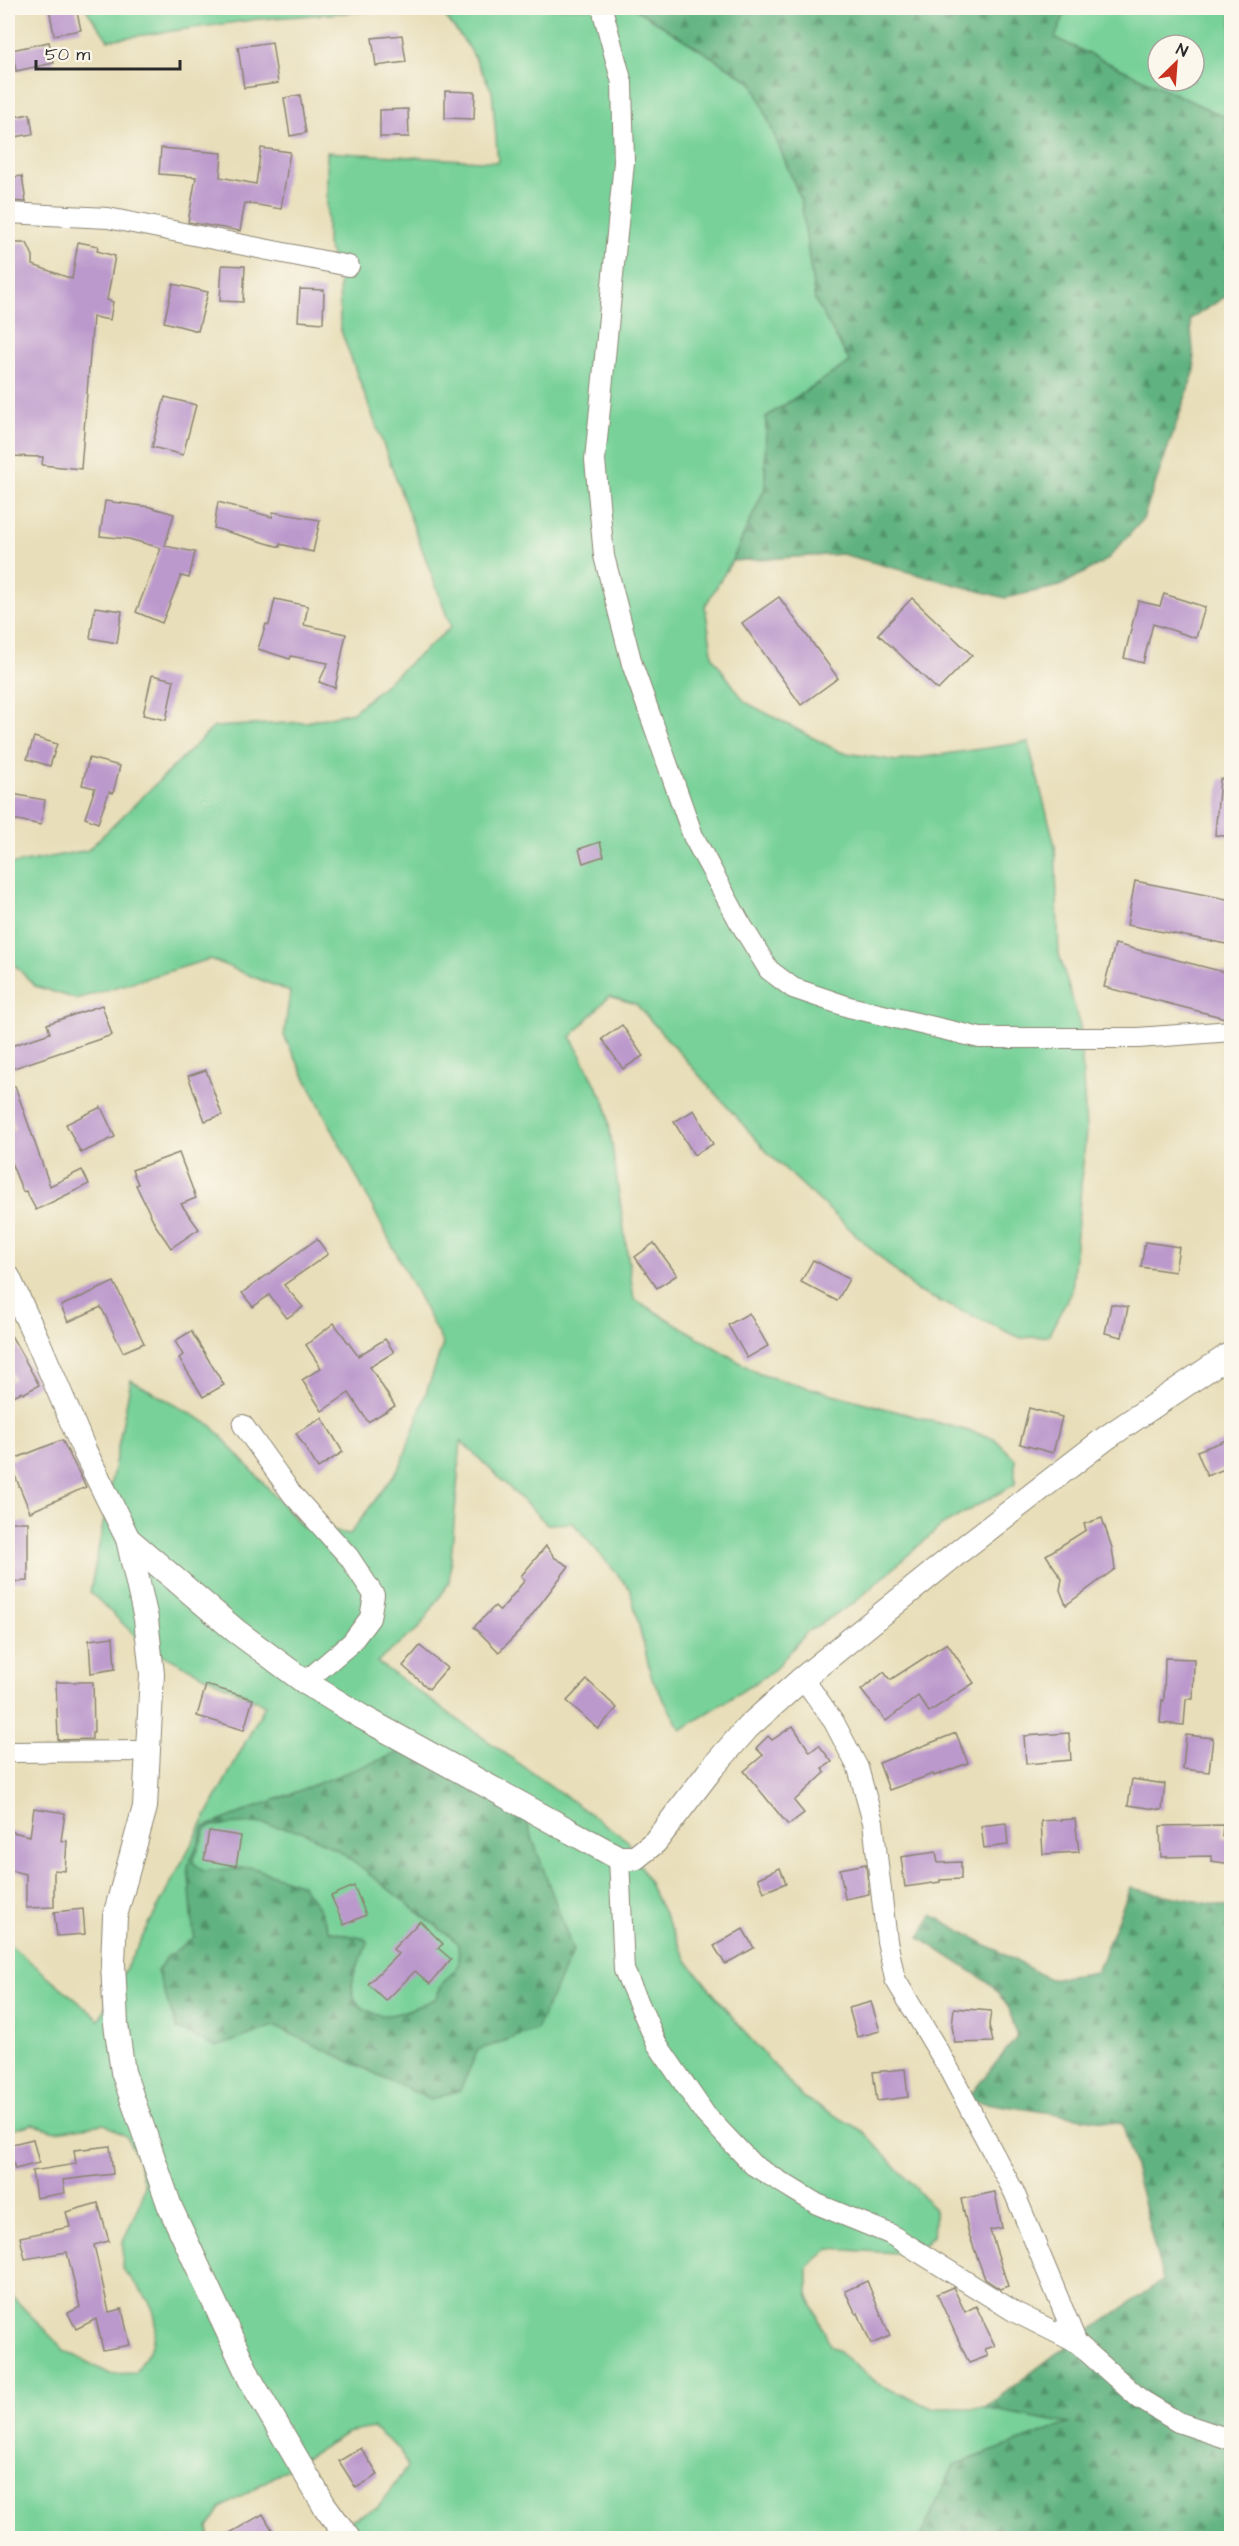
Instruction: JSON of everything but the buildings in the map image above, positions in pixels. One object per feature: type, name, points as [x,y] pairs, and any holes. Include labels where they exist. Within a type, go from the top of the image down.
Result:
[{"type":"street","points":[[602,8],[622,83],[624,162],[595,460],[604,556],[632,664],[693,836],[751,941],[769,970],[793,988],[849,1006],[980,1038],[1138,1038],[1232,1031]]},
{"type":"street","points":[[8,213],[108,218],[349,266]]},
{"type":"street","points":[[8,1277],[85,1452],[128,1539],[146,1619],[152,1674],[146,1806],[115,1916],[113,1963],[116,2024],[123,2072],[170,2207],[241,2360],[324,2505],[348,2538]]},
{"type":"street","points":[[128,1539],[236,1631],[305,1682],[362,1717],[619,1858],[635,1858],[655,1842],[712,1768],[748,1727],[803,1678],[961,1550],[1106,1438],[1232,1353]]},
{"type":"street","points":[[243,1425],[292,1494],[349,1557],[374,1595],[370,1618],[351,1643],[305,1682]]},
{"type":"street","points":[[803,1678],[834,1722],[858,1768],[873,1822],[887,1941],[896,1978],[946,2064],[1014,2192],[1077,2343]]},
{"type":"street","points":[[8,1752],[149,1751]]},
{"type":"street","points":[[619,1858],[624,1970],[657,2044],[705,2114],[753,2165],[817,2204],[890,2234],[1015,2312],[1077,2343],[1140,2399],[1178,2422],[1232,2440]]},
{"type":"green space","points":[[85,8],[410,8],[259,19],[108,40]]},
{"type":"green space","points":[[439,8],[634,8],[753,83],[801,200],[815,300],[850,362],[766,417],[765,488],[732,561],[705,606],[713,658],[745,702],[840,752],[897,761],[1028,742],[1055,845],[1059,954],[1080,1026],[1086,1130],[1072,1290],[1048,1336],[1021,1338],[917,1291],[770,1155],[636,1004],[609,996],[571,1037],[606,1104],[634,1299],[759,1374],[994,1438],[1015,1459],[1015,1484],[941,1526],[854,1603],[807,1632],[772,1672],[681,1730],[652,1679],[630,1589],[573,1523],[547,1524],[461,1441],[449,1583],[419,1628],[377,1662],[628,1841],[688,1962],[747,2035],[802,2097],[863,2131],[935,2209],[933,2236],[915,2254],[829,2249],[808,2267],[808,2294],[830,2345],[880,2385],[932,2408],[985,2408],[1069,2424],[954,2465],[920,2538],[321,2538],[331,2528],[378,2508],[407,2467],[400,2450],[373,2428],[347,2433],[221,2508],[208,2528],[210,2538],[8,2538],[8,2292],[64,2350],[110,2374],[136,2373],[153,2343],[156,2328],[153,2309],[148,2300],[122,2269],[123,2242],[142,2197],[144,2184],[138,2159],[126,2136],[105,2124],[55,2131],[32,2124],[8,2131],[8,1943],[99,2019],[265,1705],[148,1648],[90,1592],[131,1380],[211,1425],[303,1527],[350,1534],[401,1465],[443,1344],[284,1036],[290,992],[210,959],[76,999],[35,986],[8,958],[8,865],[88,850],[214,727],[306,722],[353,712],[451,627],[340,328],[339,271],[327,245],[327,152],[498,162],[492,91],[470,49]]},
{"type":"green space","points":[[634,8],[1067,8],[1055,38],[1146,80],[1146,93],[1173,93],[1231,120],[1231,293],[1190,319],[1195,370],[1143,519],[1107,560],[1060,586],[1005,598],[842,554],[732,561],[765,488],[766,417],[850,362],[815,300],[801,200],[753,83]]},
{"type":"green space","points":[[1067,8],[1231,8],[1231,120],[1173,93],[1206,93],[1206,33],[1146,33],[1146,81],[1054,38]]},
{"type":"green space","points":[[403,1751],[521,1807],[573,1951],[536,2030],[478,2050],[460,2090],[431,2100],[274,2026],[217,2047],[177,2029],[157,1971],[167,1957],[194,1937],[188,1866],[204,1827]],"holes":[[[256,1823],[302,1831],[339,1851],[458,1943],[459,1965],[443,1983],[435,1999],[393,2015],[378,2015],[365,2009],[353,1995],[352,1986],[356,1968],[368,1943],[365,1939],[329,1931],[319,1909],[302,1885],[251,1867],[203,1871],[193,1862],[206,1829],[212,1826]]]},
{"type":"green space","points":[[1130,1888],[1231,1908],[1231,2538],[920,2538],[954,2465],[1068,2424],[985,2408],[1053,2356],[1163,2280],[1123,2124],[966,2100],[1017,2037],[1009,2008],[992,1985],[920,1938],[932,1915],[1049,1979],[1097,1972]]}]
